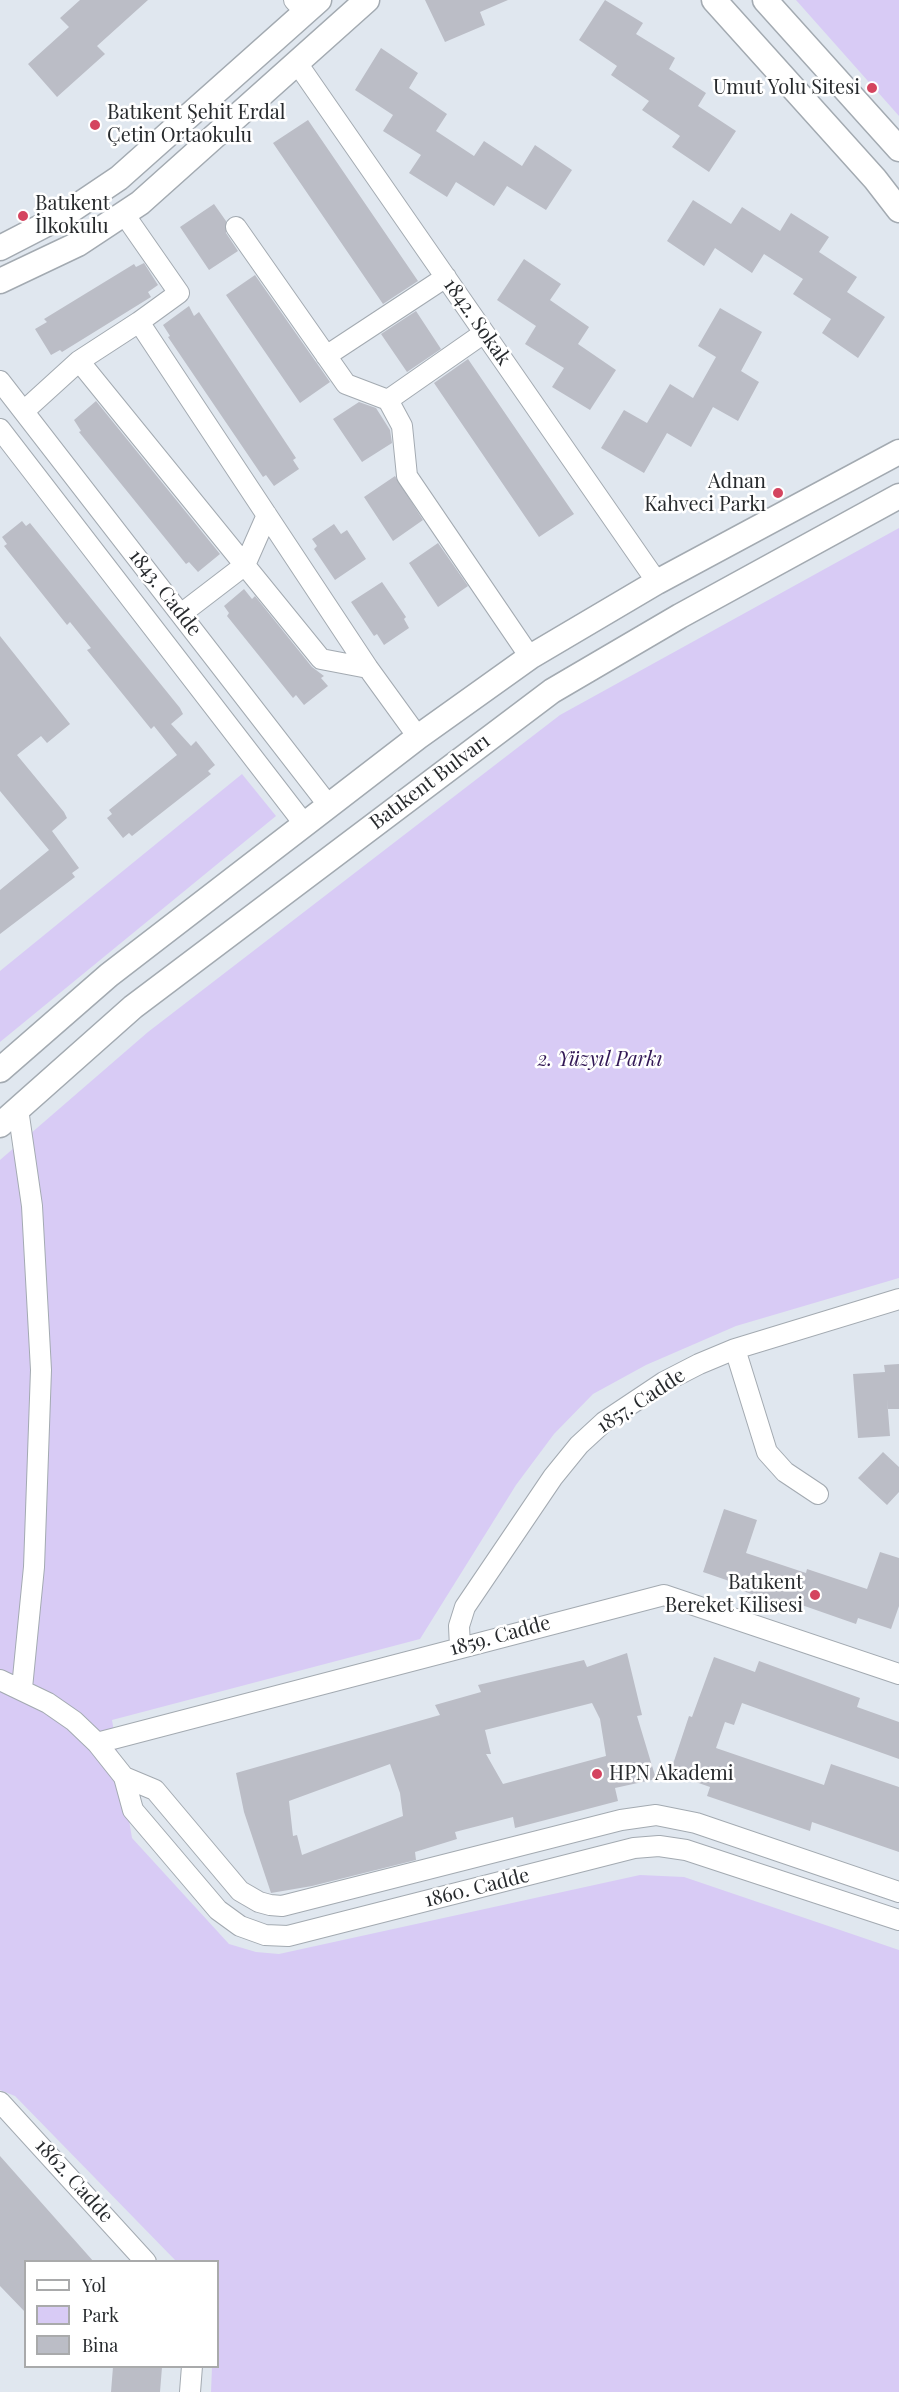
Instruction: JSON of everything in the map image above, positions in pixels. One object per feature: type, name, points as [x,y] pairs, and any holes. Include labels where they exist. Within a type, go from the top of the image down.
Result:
[{"type":"main road","points":[[0,281],[58,255],[124,214],[162,184],[366,0]]},
{"type":"main road","points":[[714,0],[875,179],[899,210]]},
{"type":"main road","points":[[765,0],[899,149]]},
{"type":"main road","points":[[0,248],[64,215],[119,178],[306,4],[327,36]]},
{"type":"main road","points":[[0,1070],[109,975],[418,737],[530,657],[657,582],[899,452]]},
{"type":"main road","name":"Batıkent Bulvarı","points":[[0,1125],[133,1007],[552,691],[680,616],[899,496]]},
{"type":"street","name":"1842. Sokak","points":[[297,63],[657,582]]},
{"type":"street","points":[[24,411],[79,361],[179,293],[124,214]]},
{"type":"street","points":[[236,227],[346,384],[388,400],[402,426],[407,476],[530,657]]},
{"type":"street","points":[[326,356],[446,277]]},
{"type":"street","points":[[139,322],[368,668],[418,737]]},
{"type":"street","points":[[388,400],[484,333]]},
{"type":"street","points":[[79,361],[321,659],[368,668]]},
{"type":"street","name":"1843. Cadde","points":[[0,381],[329,806]]},
{"type":"street","name":"1843. Cadde","points":[[0,429],[305,825]]},
{"type":"street","points":[[181,614],[244,565],[267,515]]},
{"type":"street","points":[[18,1109],[32,1206],[41,1370],[34,1568],[22,1688]]},
{"type":"street","name":"1857. Cadde","points":[[460,1647],[459,1626],[465,1607],[553,1477],[579,1445],[604,1422],[636,1399],[699,1364],[735,1349],[899,1299]]},
{"type":"street","points":[[735,1349],[767,1452],[785,1472],[818,1494]]},
{"type":"street","name":"1859. Cadde","points":[[97,1743],[664,1595],[899,1674]]},
{"type":"street","name":"1860. Cadde","points":[[0,1680],[22,1688],[74,1721],[97,1743],[124,1777],[133,1810],[218,1910],[240,1926],[265,1935],[288,1936],[634,1848],[659,1846],[686,1850],[899,1920]]},
{"type":"street","name":"1860. Cadde","points":[[124,1777],[155,1790],[240,1891],[259,1902],[270,1905],[282,1906],[621,1820],[656,1815],[696,1823],[899,1892]]},
{"type":"street","name":"1862. Cadde","points":[[0,2102],[25,2126],[144,2260]]},
{"type":"street","points":[[190,2392],[192,2368]]},
{"type":"green space","points":[[796,0],[899,0],[899,116]]},
{"type":"green space","name":"2. Yüzyıl Parkı","points":[[899,528],[899,1278],[736,1326],[646,1365],[593,1394],[554,1434],[516,1485],[420,1639],[112,1720],[132,1838],[229,1944],[256,1952],[279,1954],[640,1875],[684,1877],[899,1950],[899,2392],[211,2392],[212,2368],[219,2368],[219,2260],[175,2260],[15,2096],[0,2090],[0,1160],[148,1032],[560,715]]},
{"type":"green space","points":[[242,774],[276,816],[0,1042],[0,971]]},
{"type":"building","points":[[80,0],[148,0],[97,46],[105,54],[57,97],[28,64],[69,27],[60,18]]},
{"type":"building","points":[[425,0],[508,0],[480,12],[485,25],[445,42]]},
{"type":"building","points":[[605,0],[643,23],[636,34],[675,58],[669,69],[706,93],[698,106],[736,131],[709,172],[672,147],[680,136],[642,110],[649,101],[611,75],[617,66],[579,40]]},
{"type":"building","points":[[381,48],[418,73],[409,88],[447,114],[436,131],[474,156],[484,141],[522,166],[535,145],[572,170],[546,210],[507,186],[494,206],[456,182],[447,197],[409,173],[421,155],[383,131],[393,115],[355,90]]},
{"type":"building","points":[[308,120],[418,281],[383,304],[273,143]]},
{"type":"building","points":[[693,200],[731,224],[742,207],[780,231],[791,213],[829,237],[819,252],[857,277],[847,292],[885,317],[858,358],[822,333],[831,319],[793,294],[803,279],[764,254],[752,273],[715,248],[704,266],[667,241]]},
{"type":"building","points":[[214,204],[226,221],[226,233],[238,251],[209,270],[180,227]]},
{"type":"building","points":[[524,259],[561,284],[550,300],[589,327],[578,344],[616,370],[590,410],[552,387],[564,368],[525,344],[536,326],[497,300]]},
{"type":"building","points":[[144,263],[158,285],[148,292],[151,297],[62,352],[60,350],[51,355],[35,329],[47,322],[44,319],[134,264],[136,267]]},
{"type":"building","points":[[255,275],[330,382],[300,403],[226,295]]},
{"type":"building","points":[[189,306],[194,316],[199,312],[296,458],[293,460],[299,469],[274,486],[266,475],[263,477],[168,337],[170,336],[163,325]]},
{"type":"building","points":[[720,308],[762,332],[741,371],[759,382],[738,421],[713,407],[691,447],[667,433],[644,473],[601,448],[624,410],[647,423],[670,384],[693,398],[716,357],[698,346]]},
{"type":"building","points":[[416,311],[441,349],[407,372],[381,334]]},
{"type":"building","points":[[468,359],[574,514],[539,537],[434,383]]},
{"type":"building","points":[[96,401],[220,554],[198,572],[189,562],[186,564],[79,432],[81,431],[74,420]]},
{"type":"building","points":[[359,402],[376,408],[390,430],[392,443],[362,462],[333,419]]},
{"type":"building","points":[[395,476],[423,520],[393,541],[364,497]]},
{"type":"building","points":[[22,521],[26,526],[30,523],[180,708],[183,714],[171,724],[191,746],[196,741],[215,765],[208,771],[211,774],[132,836],[129,833],[123,838],[107,818],[112,814],[109,810],[177,755],[154,726],[151,729],[87,650],[91,648],[70,622],[67,625],[4,546],[7,544],[2,537]]},
{"type":"building","points":[[334,524],[341,534],[347,530],[366,559],[335,580],[314,549],[317,546],[312,539]]},
{"type":"building","points":[[438,543],[468,586],[438,607],[409,563]]},
{"type":"building","points":[[382,582],[406,617],[404,619],[409,628],[384,645],[377,634],[374,636],[351,602]]},
{"type":"building","points":[[244,589],[252,599],[255,596],[312,667],[324,676],[321,678],[328,686],[304,705],[296,695],[293,698],[227,616],[229,613],[224,606]]},
{"type":"building","points":[[0,636],[70,724],[47,743],[41,736],[17,755],[64,812],[67,818],[52,831],[79,868],[72,873],[75,877],[0,934],[0,890],[49,850],[0,791]]},
{"type":"building","points":[[899,1364],[899,1409],[888,1409],[887,1398],[890,1436],[858,1438],[853,1374],[885,1372],[884,1365]]},
{"type":"building","points":[[883,1452],[899,1467],[899,1492],[887,1505],[858,1478]]},
{"type":"building","points":[[724,1509],[757,1520],[746,1553],[806,1573],[807,1569],[867,1589],[880,1552],[899,1558],[899,1606],[891,1629],[858,1618],[856,1624],[796,1603],[795,1609],[734,1588],[735,1583],[703,1572]]},
{"type":"building","points":[[627,1653],[642,1715],[637,1716],[656,1779],[615,1788],[618,1801],[515,1828],[513,1817],[455,1832],[457,1839],[415,1852],[416,1860],[312,1886],[271,1893],[244,1812],[236,1773],[440,1715],[435,1705],[481,1692],[478,1685],[584,1660],[587,1667]],"holes":[[[592,1703],[600,1719],[606,1756],[503,1784],[486,1754],[491,1754],[485,1730]],[[390,1764],[400,1793],[403,1816],[302,1855],[297,1835],[293,1836],[289,1801]]]},
{"type":"building","points":[[714,1657],[755,1672],[759,1661],[860,1698],[857,1707],[899,1722],[899,1759],[742,1703],[734,1725],[725,1722],[716,1748],[824,1785],[831,1764],[899,1787],[899,1852],[812,1822],[810,1831],[707,1796],[710,1787],[670,1773],[689,1716],[692,1717]]},
{"type":"building","points":[[0,2156],[92,2260],[24,2260],[24,2311],[0,2286]]},
{"type":"building","points":[[113,2368],[162,2368],[160,2392],[111,2392]]},
{"type":"place","name":"Umut Yolu Sitesi","points":[[872,88]]},
{"type":"place","name":"Batıkent Şehit Erdal Çetin Ortaokulu","points":[[95,125]]},
{"type":"place","name":"Batıkent İlkokulu","points":[[23,216]]},
{"type":"place","name":"Adnan Kahveci Parkı","points":[[778,493]]},
{"type":"place","name":"Batıkent Bereket Kilisesi","points":[[815,1595]]},
{"type":"place","name":"HPN Akademi","points":[[597,1774]]}]
